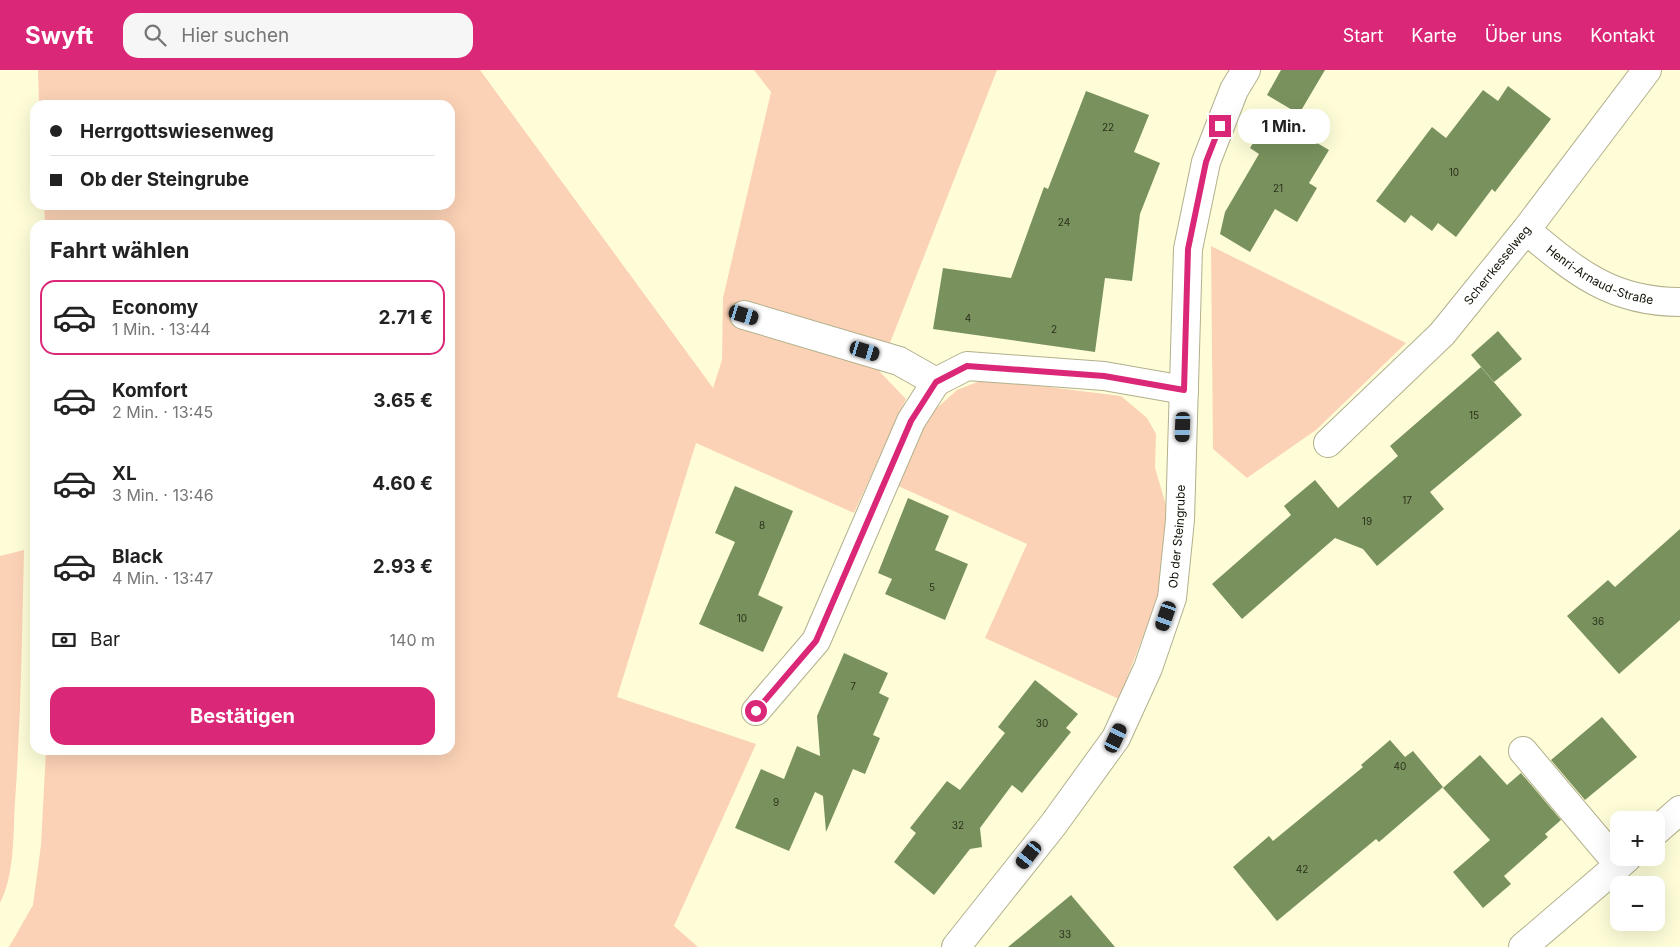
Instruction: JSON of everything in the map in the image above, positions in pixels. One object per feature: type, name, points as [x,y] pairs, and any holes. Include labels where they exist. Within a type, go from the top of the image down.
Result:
[{"type":"street","name":"Ob der Steingrube","points":[[956,947],[1053,824],[1116,738],[1148,668],[1172,598],[1180,520],[1188,249],[1206,162],[1234,90],[1246,70]]},
{"type":"street","name":"Scherrkesselweg","points":[[1328,443],[1442,334],[1526,230],[1647,70]]},
{"type":"street","name":"Henri-Arnaud-Straße","points":[[1526,230],[1571,267],[1609,290],[1656,302],[1680,302]]},
{"type":"street","points":[[744,315],[899,361],[936,382]]},
{"type":"street","points":[[756,711],[816,641],[911,421],[936,382],[967,366],[1104,376],[1184,390]]},
{"type":"street","points":[[1523,751],[1610,847]]},
{"type":"street","points":[[1665,823],[1680,810]]},
{"type":"street","points":[[1523,947],[1617,866]]},
{"type":"shaded area","points":[[38,70],[480,70],[713,388],[722,360],[723,298],[771,92],[754,70],[997,70],[879,371],[906,399],[854,513],[696,443],[617,697],[756,744],[674,926],[698,947],[9,947],[33,905],[41,845],[46,755],[455,755],[455,220],[45,220],[44,210],[455,210],[455,100],[39,100]]},
{"type":"shaded area","points":[[1211,246],[1406,343],[1316,430],[1247,478],[1213,449]]},
{"type":"shaded area","points":[[985,379],[1121,396],[1147,418],[1156,434],[1155,468],[1168,512],[1165,559],[1157,600],[1119,699],[985,638],[1027,544],[896,485],[927,417],[957,390]]},
{"type":"shaded area","points":[[24,550],[20,708],[13,840],[11,867],[5,892],[0,903],[0,556]]},
{"type":"building","points":[[1281,70],[1325,70],[1299,114],[1267,95]]},
{"type":"building","points":[[1508,86],[1551,119],[1495,192],[1492,189],[1456,237],[1438,223],[1432,231],[1411,215],[1405,223],[1376,201],[1432,127],[1446,138],[1483,90],[1498,101]]},
{"type":"building","points":[[1086,91],[1149,115],[1134,152],[1160,163],[1140,214],[1132,281],[1105,278],[1095,352],[933,329],[943,268],[1011,278],[1044,187],[1048,189]]},
{"type":"building","points":[[1270,115],[1329,150],[1309,183],[1317,188],[1297,222],[1275,209],[1250,252],[1220,234],[1225,212],[1259,154],[1250,148]]},
{"type":"building","points":[[1498,331],[1522,359],[1494,382],[1471,355]]},
{"type":"building","points":[[1481,367],[1522,415],[1430,492],[1444,509],[1377,566],[1363,549],[1335,538],[1242,619],[1212,584],[1291,515],[1284,506],[1315,480],[1338,508],[1398,456],[1390,446]]},
{"type":"building","points":[[735,486],[793,511],[758,595],[783,607],[763,652],[699,624],[735,542],[715,533]]},
{"type":"building","points":[[908,498],[949,516],[935,550],[968,564],[945,620],[885,594],[892,579],[878,573]]},
{"type":"building","points":[[1680,529],[1680,620],[1619,674],[1567,616],[1608,580],[1615,587]]},
{"type":"building","points":[[844,653],[888,673],[879,693],[889,698],[873,735],[880,738],[865,774],[853,769],[826,832],[823,796],[815,792],[789,851],[735,828],[761,769],[784,779],[797,746],[820,756],[817,716]]},
{"type":"building","points":[[1035,680],[1078,714],[1066,728],[1071,732],[1022,793],[1012,785],[980,828],[982,847],[970,849],[934,895],[894,862],[916,833],[910,828],[947,781],[960,790],[1005,733],[998,727]]},
{"type":"building","points":[[1602,717],[1637,757],[1585,800],[1551,760]]},
{"type":"building","points":[[1390,740],[1405,757],[1413,751],[1443,787],[1379,842],[1376,839],[1277,921],[1233,867],[1269,836],[1273,841],[1363,767],[1361,765]]},
{"type":"building","points":[[1480,755],[1507,785],[1521,773],[1561,820],[1545,834],[1548,837],[1504,876],[1511,884],[1483,908],[1453,872],[1490,840],[1443,788]]},
{"type":"building","points":[[1071,895],[1115,947],[1008,947]]},
{"type":"route","points":[[756,711],[816,641],[911,421],[936,382],[967,366],[1104,376],[1184,390],[1188,249],[1206,162],[1220,126]]}]
